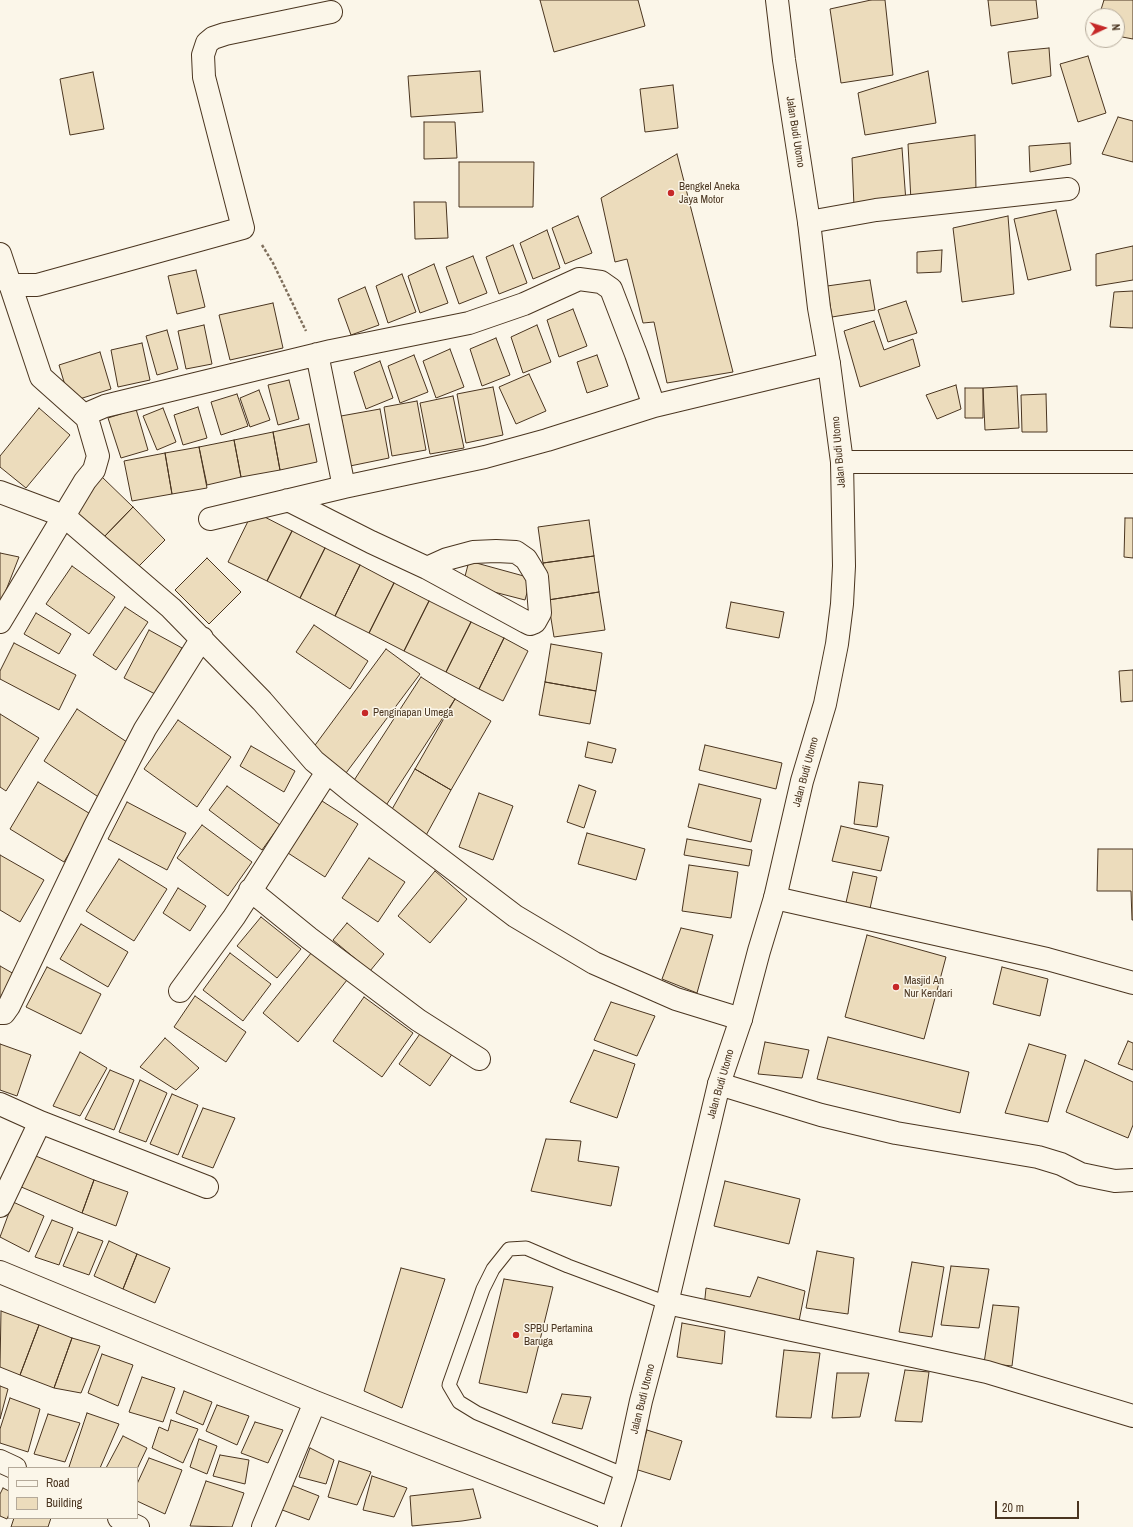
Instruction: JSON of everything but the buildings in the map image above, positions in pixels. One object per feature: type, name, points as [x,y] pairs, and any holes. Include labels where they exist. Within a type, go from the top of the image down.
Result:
[{"type":"street","name":"Jalan Budi Utomo","points":[[610,1523],[625,1475],[719,1084],[741,1019],[775,898],[802,781],[825,704],[837,644],[842,604],[844,566],[842,462],[829,364],[819,308],[809,222],[784,60],[777,0]]},
{"type":"street","points":[[10,285],[37,285],[243,228],[204,77],[203,55],[207,43],[213,38],[225,34],[331,12]]},
{"type":"street","points":[[809,222],[876,210],[1068,189]]},
{"type":"street","points":[[0,254],[41,377],[87,418],[98,456],[94,470],[64,516],[0,622]]},
{"type":"street","points":[[87,418],[91,412],[105,406],[317,354],[469,323],[524,304],[579,279],[601,282],[610,289],[636,354],[654,406]]},
{"type":"street","points":[[317,354],[344,487]]},
{"type":"street","points":[[210,519],[344,487],[499,453],[547,440],[654,406],[829,364]]},
{"type":"street","points":[[842,462],[1133,462]]},
{"type":"street","points":[[0,492],[64,516],[171,608],[202,638],[262,701],[314,761],[515,916],[594,963],[676,999],[741,1019]]},
{"type":"street","points":[[288,500],[371,542],[427,568],[530,624],[535,622],[540,613],[537,577],[526,559],[516,552],[473,552],[447,559],[427,568]]},
{"type":"street","points":[[0,1014],[4,1013],[9,1006],[95,826],[145,729],[202,638]]},
{"type":"street","points":[[180,991],[234,917],[327,772]]},
{"type":"street","points":[[250,890],[309,938],[418,1020],[479,1059]]},
{"type":"street","points":[[775,898],[1047,959],[1133,983]]},
{"type":"street","points":[[719,1084],[821,1115],[873,1128],[1038,1157],[1061,1164],[1080,1174],[1115,1181],[1133,1180]]},
{"type":"street","points":[[0,1104],[40,1122],[207,1187]]},
{"type":"street","points":[[0,1206],[40,1122]]},
{"type":"street","points":[[0,1272],[610,1523]]},
{"type":"street","points":[[667,1303],[987,1372],[1133,1416]]},
{"type":"street","points":[[263,1527],[315,1402]]},
{"type":"street","points":[[0,1460],[14,1467]]},
{"type":"street","points":[[121,1519],[138,1527]]},
{"type":"lane","points":[[625,1475],[477,1413],[460,1402],[449,1385],[483,1289],[493,1269],[509,1249],[526,1248],[568,1266],[667,1303]]},
{"type":"path","points":[[243,228],[251,230],[258,238],[273,263],[317,354]]},
{"type":"place","name":"Bengkel Aneka Jaya Motor","points":[[671,193]]},
{"type":"place","name":"Penginapan Umega","points":[[365,713]]},
{"type":"place","name":"Masjid An Nur Kendari","points":[[896,987]]},
{"type":"place","name":"SPBU Pertamina Baruga","points":[[516,1335]]}]
